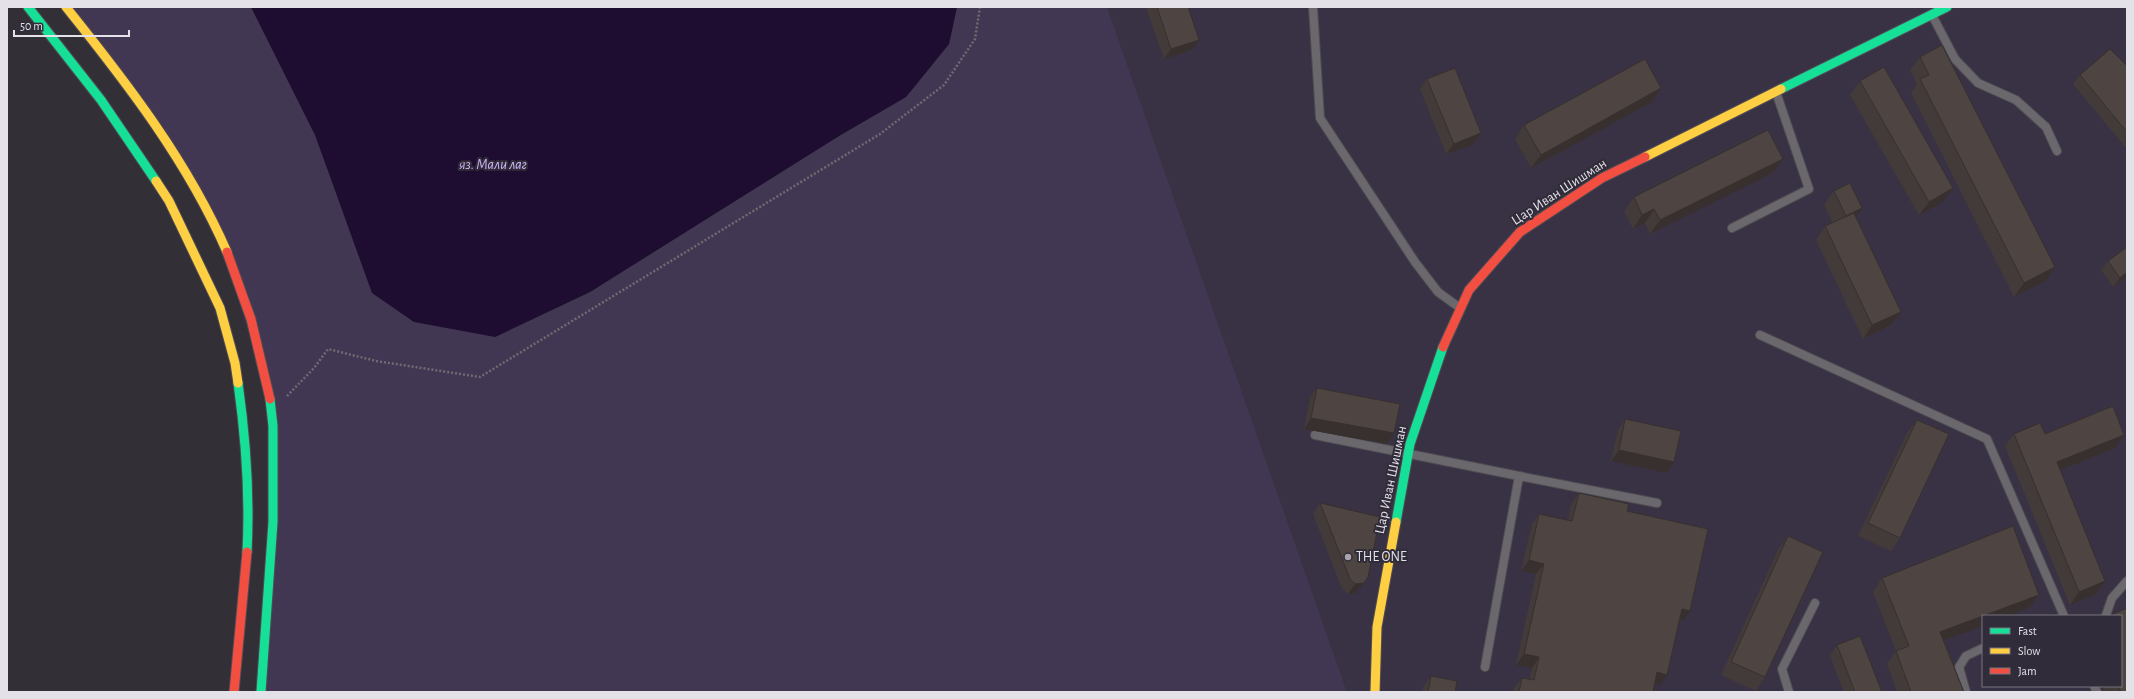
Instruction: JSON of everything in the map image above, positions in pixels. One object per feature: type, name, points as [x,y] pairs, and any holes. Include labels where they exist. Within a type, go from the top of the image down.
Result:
[{"type":"main road","points":[[28,7],[101,100],[169,201],[220,308],[235,363],[246,443],[249,506],[246,571],[234,692]]},
{"type":"main road","points":[[66,7],[98,47],[184,170],[216,229],[240,290],[262,356],[272,415],[274,510],[271,574],[261,692]]},
{"type":"main road","name":"Цар Иван Шишман","points":[[1375,692],[1377,627],[1408,454],[1440,355],[1469,290],[1520,232],[1602,178],[1776,92],[1929,11],[1947,7]]},
{"type":"lane","points":[[1313,7],[1320,118],[1415,262],[1438,292],[1461,309]]},
{"type":"lane","points":[[1929,11],[1960,64],[1978,83],[2016,100],[2046,127],[2057,151]]},
{"type":"lane","points":[[1732,228],[1809,189],[1776,92]]},
{"type":"lane","points":[[1760,335],[1987,439],[2064,615]]},
{"type":"lane","points":[[1315,435],[1657,503]]},
{"type":"lane","points":[[1485,667],[1520,476]]},
{"type":"lane","points":[[2106,615],[2112,598],[2127,581]]},
{"type":"lane","points":[[1789,692],[1782,669],[1815,603]]},
{"type":"lane","points":[[1966,692],[1960,666],[1966,656],[1982,648]]},
{"type":"path","points":[[272,415],[274,410],[314,368],[328,350],[376,361],[480,377],[880,134],[944,85],[975,39],[980,7]]},
{"type":"shaded area","points":[[68,7],[251,7],[315,135],[495,337],[590,292],[839,136],[906,97],[949,44],[957,7],[1107,7],[1347,692],[266,692],[277,422],[210,210]]},
{"type":"shaded area","points":[[1107,7],[2127,7],[2127,692],[1347,692]]},
{"type":"water","name":"яз. Мали лаг","points":[[251,7],[957,7],[949,44],[906,97],[839,136],[590,292],[495,337],[414,322],[372,293],[315,135]]},
{"type":"building","points":[[1157,7],[1188,7],[1199,40],[1171,49]]},
{"type":"building","points":[[1942,45],[2055,267],[2024,283],[1920,79],[1929,75],[1920,57]]},
{"type":"building","points":[[2110,49],[2127,66],[2127,132],[2080,75]]},
{"type":"building","points":[[1645,59],[1661,88],[1541,155],[1524,125]]},
{"type":"building","points":[[1884,67],[1953,188],[1929,202],[1860,81]]},
{"type":"building","points":[[1455,68],[1481,133],[1454,144],[1427,79]]},
{"type":"building","points":[[1768,130],[1783,159],[1660,220],[1654,209],[1642,215],[1634,197]]},
{"type":"building","points":[[1850,183],[1862,208],[1846,216],[1834,191]]},
{"type":"building","points":[[1854,213],[1901,312],[1872,325],[1825,226]]},
{"type":"building","points":[[2127,247],[2127,272],[2120,278],[2108,261]]},
{"type":"building","points":[[1317,388],[1400,404],[1394,433],[1311,418]]},
{"type":"building","points":[[2113,406],[2124,435],[2057,462],[2105,581],[2079,592],[2014,434],[2040,423],[2045,434]]},
{"type":"building","points":[[1625,419],[1681,431],[1674,462],[1619,450]]},
{"type":"building","points":[[1917,420],[1949,434],[1900,538],[1868,523]]},
{"type":"building","points":[[1579,493],[1629,504],[1627,511],[1708,529],[1690,611],[1682,609],[1667,675],[1657,672],[1653,692],[1519,692],[1522,678],[1534,680],[1539,657],[1524,654],[1544,564],[1529,560],[1539,514],[1572,521]]},
{"type":"building","points":[[1320,503],[1380,517],[1368,577],[1364,583],[1355,584],[1350,579]]},
{"type":"building","points":[[2013,526],[2039,595],[1982,615],[1982,616],[1940,632],[1964,692],[1911,692],[1896,651],[1909,646],[1882,578]]},
{"type":"building","points":[[1788,536],[1823,552],[1765,677],[1731,662]]},
{"type":"building","points":[[2127,608],[2127,692],[2121,692],[2118,687],[2122,687],[2122,615],[2111,615]]},
{"type":"building","points":[[1860,636],[1882,692],[1855,692],[1837,645]]},
{"type":"building","points":[[1431,676],[1457,681],[1455,692],[1428,692]]},
{"type":"traffic: fast","points":[[28,7],[101,100],[156,181]]},
{"type":"traffic: fast","points":[[1781,89],[1947,7]]},
{"type":"traffic: fast","points":[[1396,522],[1410,444],[1443,347]]},
{"type":"traffic: fast","points":[[238,383],[247,468],[247,552]]},
{"type":"traffic: fast","points":[[261,692],[273,522],[273,426],[270,399]]},
{"type":"traffic: slow","points":[[66,7],[155,124],[194,186],[227,252]]},
{"type":"traffic: slow","points":[[1645,157],[1781,89]]},
{"type":"traffic: slow","points":[[156,181],[169,201],[220,308],[235,363],[238,383]]},
{"type":"traffic: slow","points":[[1375,692],[1377,627],[1396,522]]},
{"type":"traffic: jam","points":[[1443,347],[1469,290],[1520,232],[1602,178],[1645,157]]},
{"type":"traffic: jam","points":[[227,252],[251,319],[270,399]]},
{"type":"traffic: jam","points":[[234,692],[247,552]]},
{"type":"place","name":"THE ONE","points":[[1348,557]]}]
